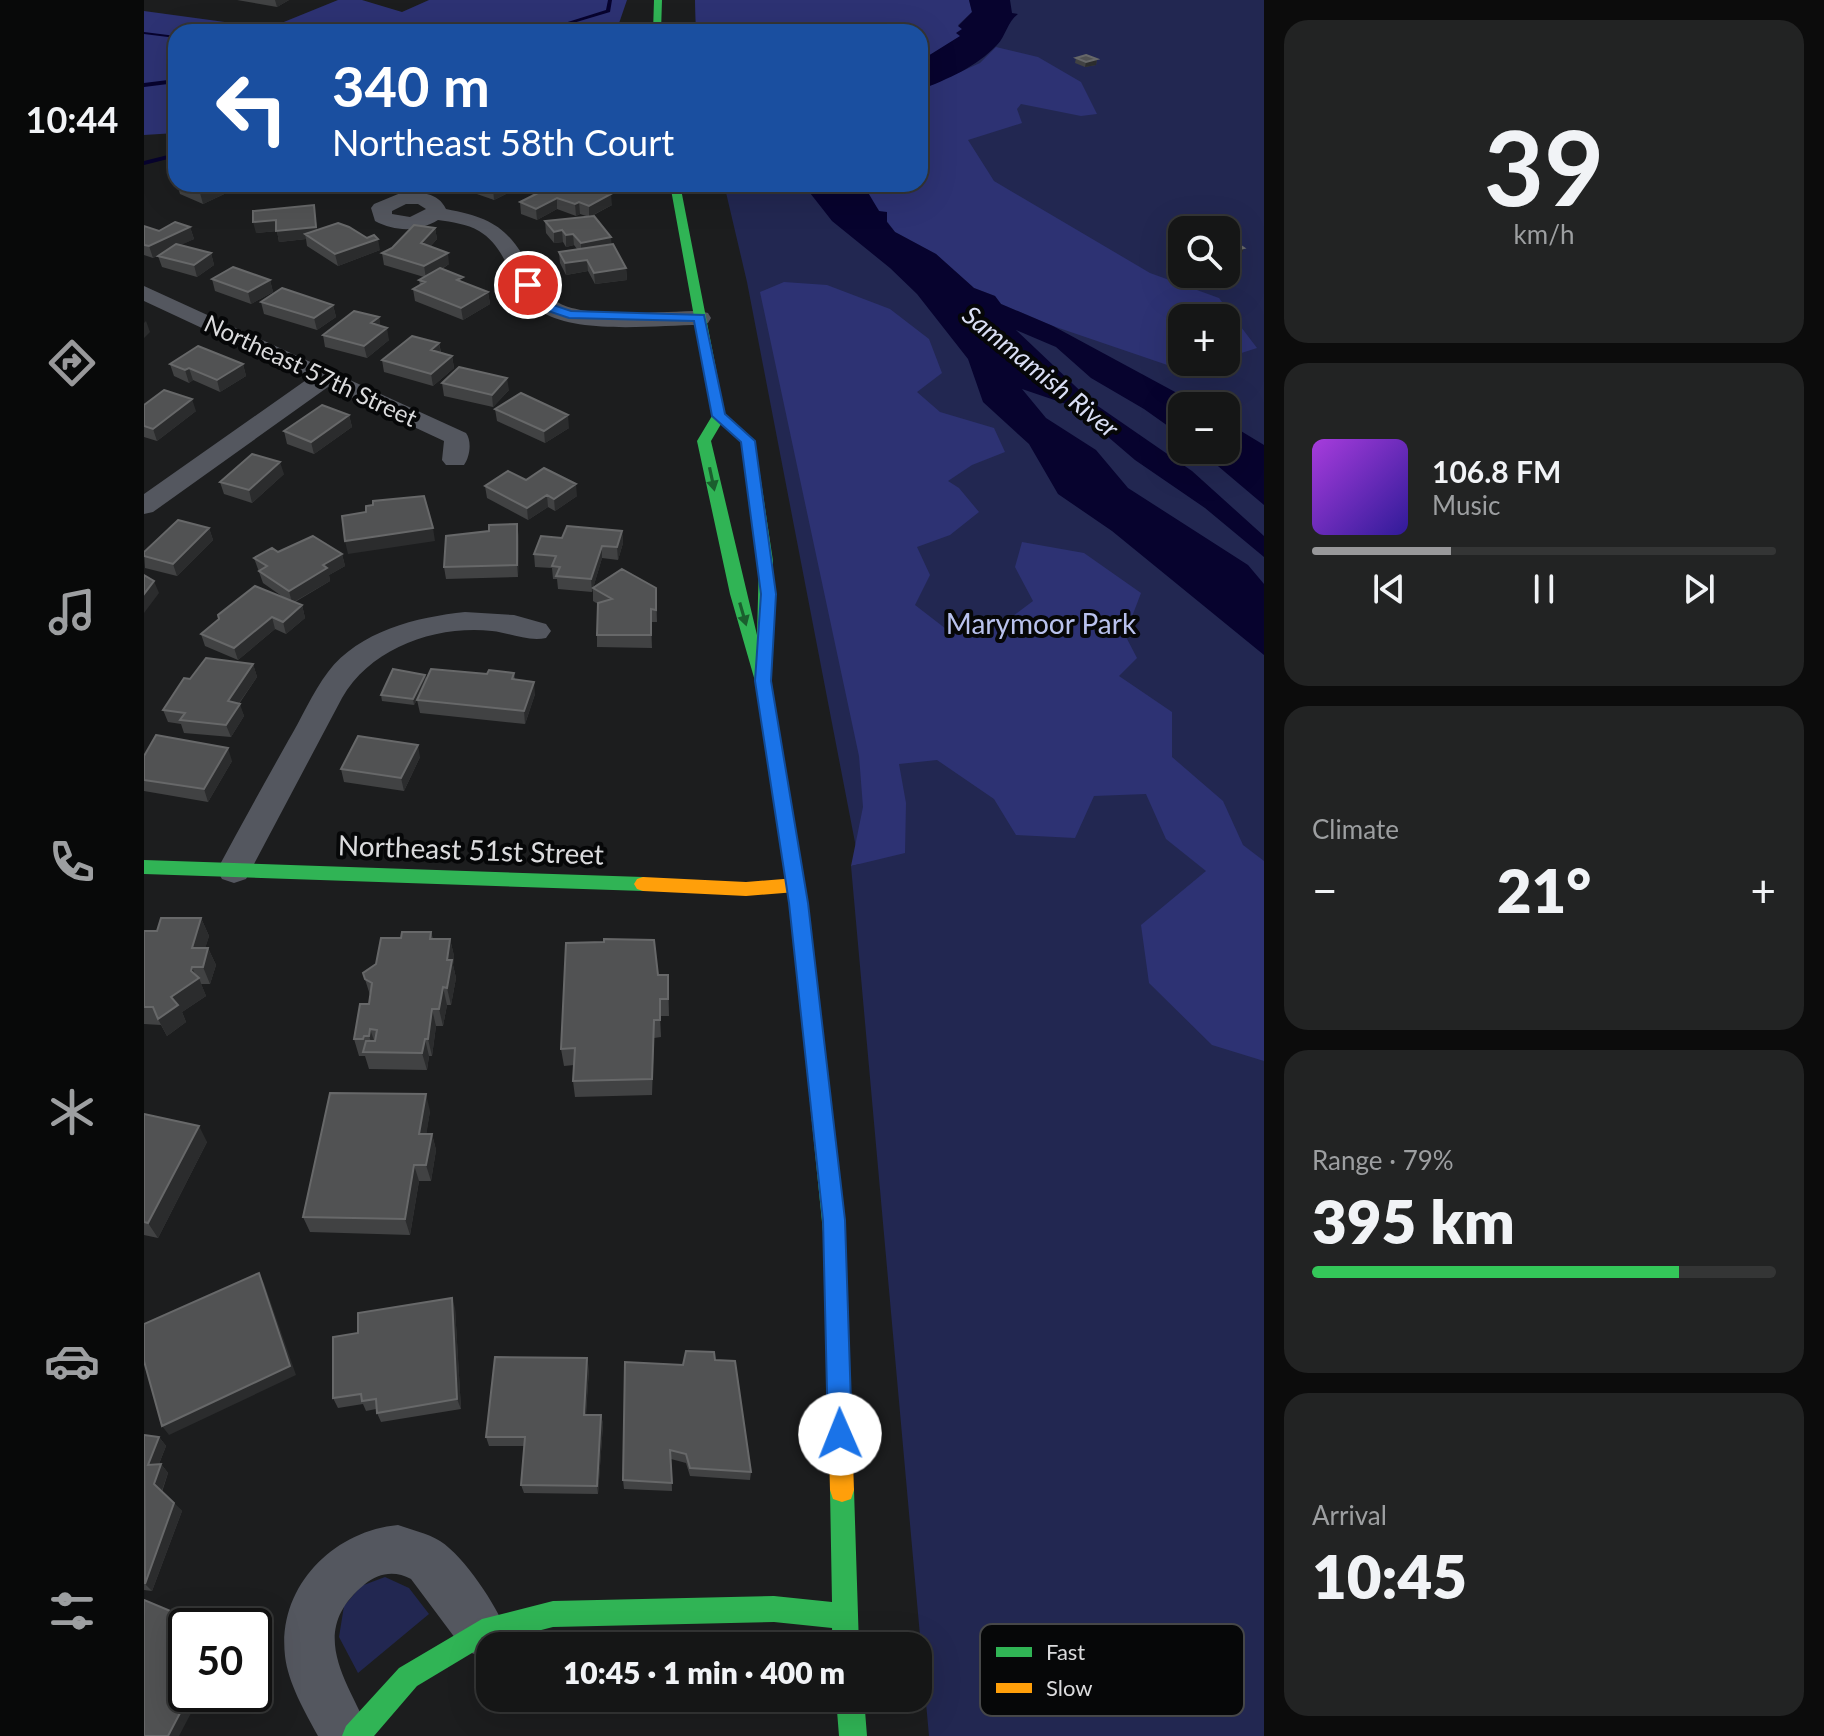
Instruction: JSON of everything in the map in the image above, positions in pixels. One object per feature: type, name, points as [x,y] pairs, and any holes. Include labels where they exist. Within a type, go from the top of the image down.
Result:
[{"type":"main road","points":[[657,24],[658,0]]},
{"type":"main road","points":[[676,192],[719,416],[748,441],[768,594],[763,681]]},
{"type":"main road","points":[[719,416],[704,441],[738,594],[763,681],[796,885],[834,1220],[845,1632]]},
{"type":"main road","name":"Northeast 51st Street","points":[[144,867],[514,878],[746,889],[796,885]]},
{"type":"main road","points":[[482,1632],[553,1614],[774,1609],[844,1616]]},
{"type":"main road","points":[[356,1736],[408,1677],[476,1636]]},
{"type":"main road","points":[[851,1712],[853,1736]]},
{"type":"street","points":[[435,213],[480,223],[496,233],[528,285],[549,307],[558,311],[585,315],[700,318]]},
{"type":"street","name":"Northeast 57th Street","points":[[144,293],[457,438],[455,460]]},
{"type":"street","points":[[144,506],[326,377]]},
{"type":"street","points":[[234,870],[330,692],[352,663],[385,642],[441,623],[482,621],[519,624],[536,631]]},
{"type":"street","points":[[345,1736],[310,1657],[310,1632],[329,1583],[349,1565],[370,1552],[398,1549],[422,1557],[482,1632]]},
{"type":"green space","points":[[338,0],[362,0],[402,12],[429,0],[627,0],[619,24],[279,24]]},
{"type":"green space","name":"Marymoor Park","points":[[695,0],[1264,0],[1264,1736],[929,1736],[927,1712],[932,1712],[932,1632],[920,1632],[851,866],[859,864],[747,282],[726,192],[928,192],[928,24],[696,24]]},
{"type":"green space","points":[[695,0],[969,0],[972,12],[958,25],[962,29],[961,36],[928,56],[928,24],[696,24]]},
{"type":"green space","points":[[144,11],[240,24],[168,24],[168,134],[144,135]]},
{"type":"green space","points":[[996,47],[1038,57],[1081,82],[1097,114],[1081,116],[1021,104],[1017,109],[1022,123],[968,140],[994,181],[1150,273],[1168,280],[1168,288],[1191,288],[1219,298],[1224,304],[1168,304],[1168,365],[1053,326],[1001,304],[995,296],[974,288],[936,254],[895,232],[867,192],[928,192],[928,86],[980,63]]},
{"type":"green space","points":[[784,282],[827,285],[890,309],[929,339],[942,373],[917,392],[940,412],[994,428],[1005,452],[972,465],[948,481],[959,488],[979,512],[950,535],[917,547],[930,575],[915,605],[950,632],[998,627],[1033,601],[1015,567],[1022,542],[1084,553],[1141,593],[1125,635],[1137,658],[1119,676],[1172,712],[1172,757],[1223,801],[1243,845],[1264,861],[1264,1061],[1212,1045],[1149,983],[1141,925],[1206,871],[1166,839],[1146,794],[1094,796],[1075,838],[1016,835],[994,799],[937,760],[899,764],[906,803],[905,853],[851,866],[863,807],[859,756],[760,292]]},
{"type":"green space","points":[[1240,326],[1257,348],[1240,353]]},
{"type":"green space","points":[[385,1577],[409,1588],[429,1614],[358,1673],[339,1637],[344,1606],[361,1586]]},
{"type":"water","points":[[969,0],[1010,0],[1012,13],[1018,14],[989,53],[971,66],[928,87],[928,56],[960,36],[956,33],[962,29],[958,26],[972,12]]},
{"type":"water","name":"Sammamish River","points":[[809,192],[868,192],[879,211],[887,212],[887,222],[895,232],[936,254],[974,288],[995,296],[1001,304],[1053,326],[1175,392],[1168,392],[1168,426],[1091,378],[1056,347],[1016,330],[1092,402],[1168,454],[1168,464],[1182,464],[1192,471],[1264,536],[1264,557],[1205,508],[1135,460],[1072,406],[1022,389],[1046,418],[1096,450],[1128,488],[1248,565],[1264,584],[1264,655],[1112,531],[1058,494],[1029,444],[983,402],[968,359],[917,294],[832,221]]},
{"type":"water","points":[[1240,430],[1264,445],[1264,505],[1216,464],[1240,464]]},
{"type":"building","points":[[1086,55],[1097,59],[1086,62],[1076,58]]},
{"type":"building","points":[[540,192],[611,194],[589,206],[557,198],[536,209],[520,202]]},
{"type":"building","points":[[314,205],[316,227],[276,231],[276,220],[253,222],[253,211]]},
{"type":"building","points":[[594,216],[611,237],[581,243],[573,234],[566,235],[562,230],[554,232],[545,221]]},
{"type":"building","points":[[175,222],[190,227],[149,246],[144,245],[144,226],[159,231]]},
{"type":"building","points":[[338,223],[367,238],[374,235],[378,239],[335,254],[305,234]]},
{"type":"building","points":[[414,225],[435,228],[421,243],[448,253],[424,266],[382,253],[392,248]]},
{"type":"building","points":[[176,244],[211,253],[194,265],[158,256]]},
{"type":"building","points":[[613,244],[626,268],[594,273],[587,260],[565,263],[559,252]]},
{"type":"building","points":[[233,267],[270,280],[248,292],[212,279]]},
{"type":"building","points":[[440,268],[463,277],[457,280],[488,292],[461,308],[413,289],[425,282],[419,280]]},
{"type":"building","points":[[282,288],[333,305],[314,318],[261,302]]},
{"type":"building","points":[[354,311],[379,317],[371,323],[387,328],[364,346],[323,335]]},
{"type":"building","points":[[412,336],[439,343],[431,350],[452,356],[431,374],[382,360]]},
{"type":"building","points":[[198,346],[243,364],[217,380],[170,364]]},
{"type":"building","points":[[459,367],[507,378],[492,395],[442,383]]},
{"type":"building","points":[[164,390],[192,399],[153,429],[144,426],[144,405]]},
{"type":"building","points":[[521,393],[568,415],[544,431],[495,409]]},
{"type":"building","points":[[322,405],[349,415],[311,442],[284,431]]},
{"type":"building","points":[[252,454],[280,462],[249,490],[220,482]]},
{"type":"building","points":[[544,468],[576,484],[554,499],[547,495],[527,508],[485,486],[508,471],[526,480]]},
{"type":"building","points":[[424,496],[433,528],[345,541],[342,516],[366,512],[366,506],[373,505],[373,501]]},
{"type":"building","points":[[178,520],[209,528],[173,564],[144,556],[144,552]]},
{"type":"building","points":[[517,524],[517,565],[444,567],[446,536],[489,531],[489,525]]},
{"type":"building","points":[[567,526],[622,531],[617,547],[602,546],[591,579],[556,576],[560,567],[552,566],[556,556],[534,554],[541,536],[562,538]]},
{"type":"building","points":[[313,536],[342,554],[323,565],[327,568],[289,591],[259,571],[267,566],[254,558],[272,548],[278,552]]},
{"type":"building","points":[[622,569],[656,588],[656,610],[651,609],[651,635],[597,635],[598,603],[612,599],[593,588]]},
{"type":"building","points":[[144,575],[154,581],[144,594]]},
{"type":"building","points":[[255,586],[302,605],[283,622],[272,617],[234,648],[201,634],[219,619],[218,615]]},
{"type":"building","points":[[206,658],[253,664],[228,701],[240,704],[226,725],[180,720],[185,713],[163,710],[184,678],[190,679]]},
{"type":"building","points":[[393,669],[425,675],[413,699],[381,695]]},
{"type":"building","points":[[431,669],[514,673],[512,679],[534,682],[524,711],[417,700]]},
{"type":"building","points":[[156,735],[228,748],[204,789],[144,780],[144,756]]},
{"type":"building","points":[[358,736],[418,745],[401,778],[341,769]]},
{"type":"building","points":[[161,918],[201,918],[192,948],[208,948],[203,967],[192,967],[191,971],[199,978],[171,997],[178,1005],[158,1019],[153,1007],[144,1007],[144,931],[157,931]]},
{"type":"building","points":[[402,932],[431,932],[430,939],[450,939],[447,960],[452,960],[447,988],[443,987],[439,1009],[432,1009],[428,1039],[425,1039],[422,1053],[363,1052],[366,1041],[375,1041],[377,1030],[370,1029],[369,1036],[354,1039],[360,1004],[369,1004],[372,983],[365,979],[363,973],[376,964],[381,938],[401,938]]},
{"type":"building","points":[[604,939],[654,940],[658,975],[668,975],[668,999],[660,999],[660,1020],[654,1020],[652,1079],[573,1081],[575,1048],[561,1049],[566,943],[604,942]]},
{"type":"building","points":[[330,1093],[426,1094],[419,1134],[432,1134],[426,1165],[414,1165],[405,1219],[303,1217]]},
{"type":"building","points":[[144,1114],[199,1126],[148,1223],[144,1222]]},
{"type":"building","points":[[259,1273],[290,1366],[162,1426],[144,1361],[144,1324]]},
{"type":"building","points":[[452,1298],[457,1399],[377,1413],[376,1399],[362,1401],[361,1394],[333,1398],[333,1337],[358,1333],[358,1313]]},
{"type":"building","points":[[686,1351],[714,1352],[715,1360],[735,1361],[751,1472],[690,1468],[686,1454],[670,1450],[672,1483],[623,1480],[625,1362],[683,1365]]},
{"type":"building","points":[[495,1357],[587,1358],[584,1415],[601,1415],[597,1486],[521,1485],[525,1437],[486,1437]]},
{"type":"building","points":[[144,1435],[159,1437],[148,1465],[161,1464],[154,1484],[174,1503],[145,1584]]},
{"type":"building","points":[[144,1600],[168,1610],[168,1712],[181,1712],[168,1736],[144,1736]]},
{"type":"waterway","points":[[565,24],[608,11],[610,0]]},
{"type":"waterway","points":[[144,33],[168,36]]},
{"type":"waterway","points":[[144,85],[168,82]]},
{"type":"waterway","points":[[144,163],[168,157]]},
{"type":"traffic: fast","points":[[657,24],[658,0]]},
{"type":"traffic: fast","points":[[677,192],[719,416],[748,441],[766,561],[765,647]]},
{"type":"traffic: fast","points":[[719,416],[704,441],[738,594],[763,681],[799,903],[834,1232]]},
{"type":"traffic: fast","points":[[144,867],[643,884]]},
{"type":"traffic: fast","points":[[842,1490],[846,1632]]},
{"type":"traffic: fast","points":[[356,1736],[408,1677],[482,1632],[553,1614],[774,1609],[844,1616]]},
{"type":"traffic: fast","points":[[851,1712],[853,1736]]},
{"type":"traffic: slow","points":[[643,884],[746,889],[796,885]]},
{"type":"traffic: slow","points":[[834,1232],[842,1490]]},
{"type":"route","points":[[528,285],[549,307],[569,314],[700,318],[719,416],[748,441],[766,561],[768,594],[763,681],[799,903],[834,1220],[840,1434]]}]
